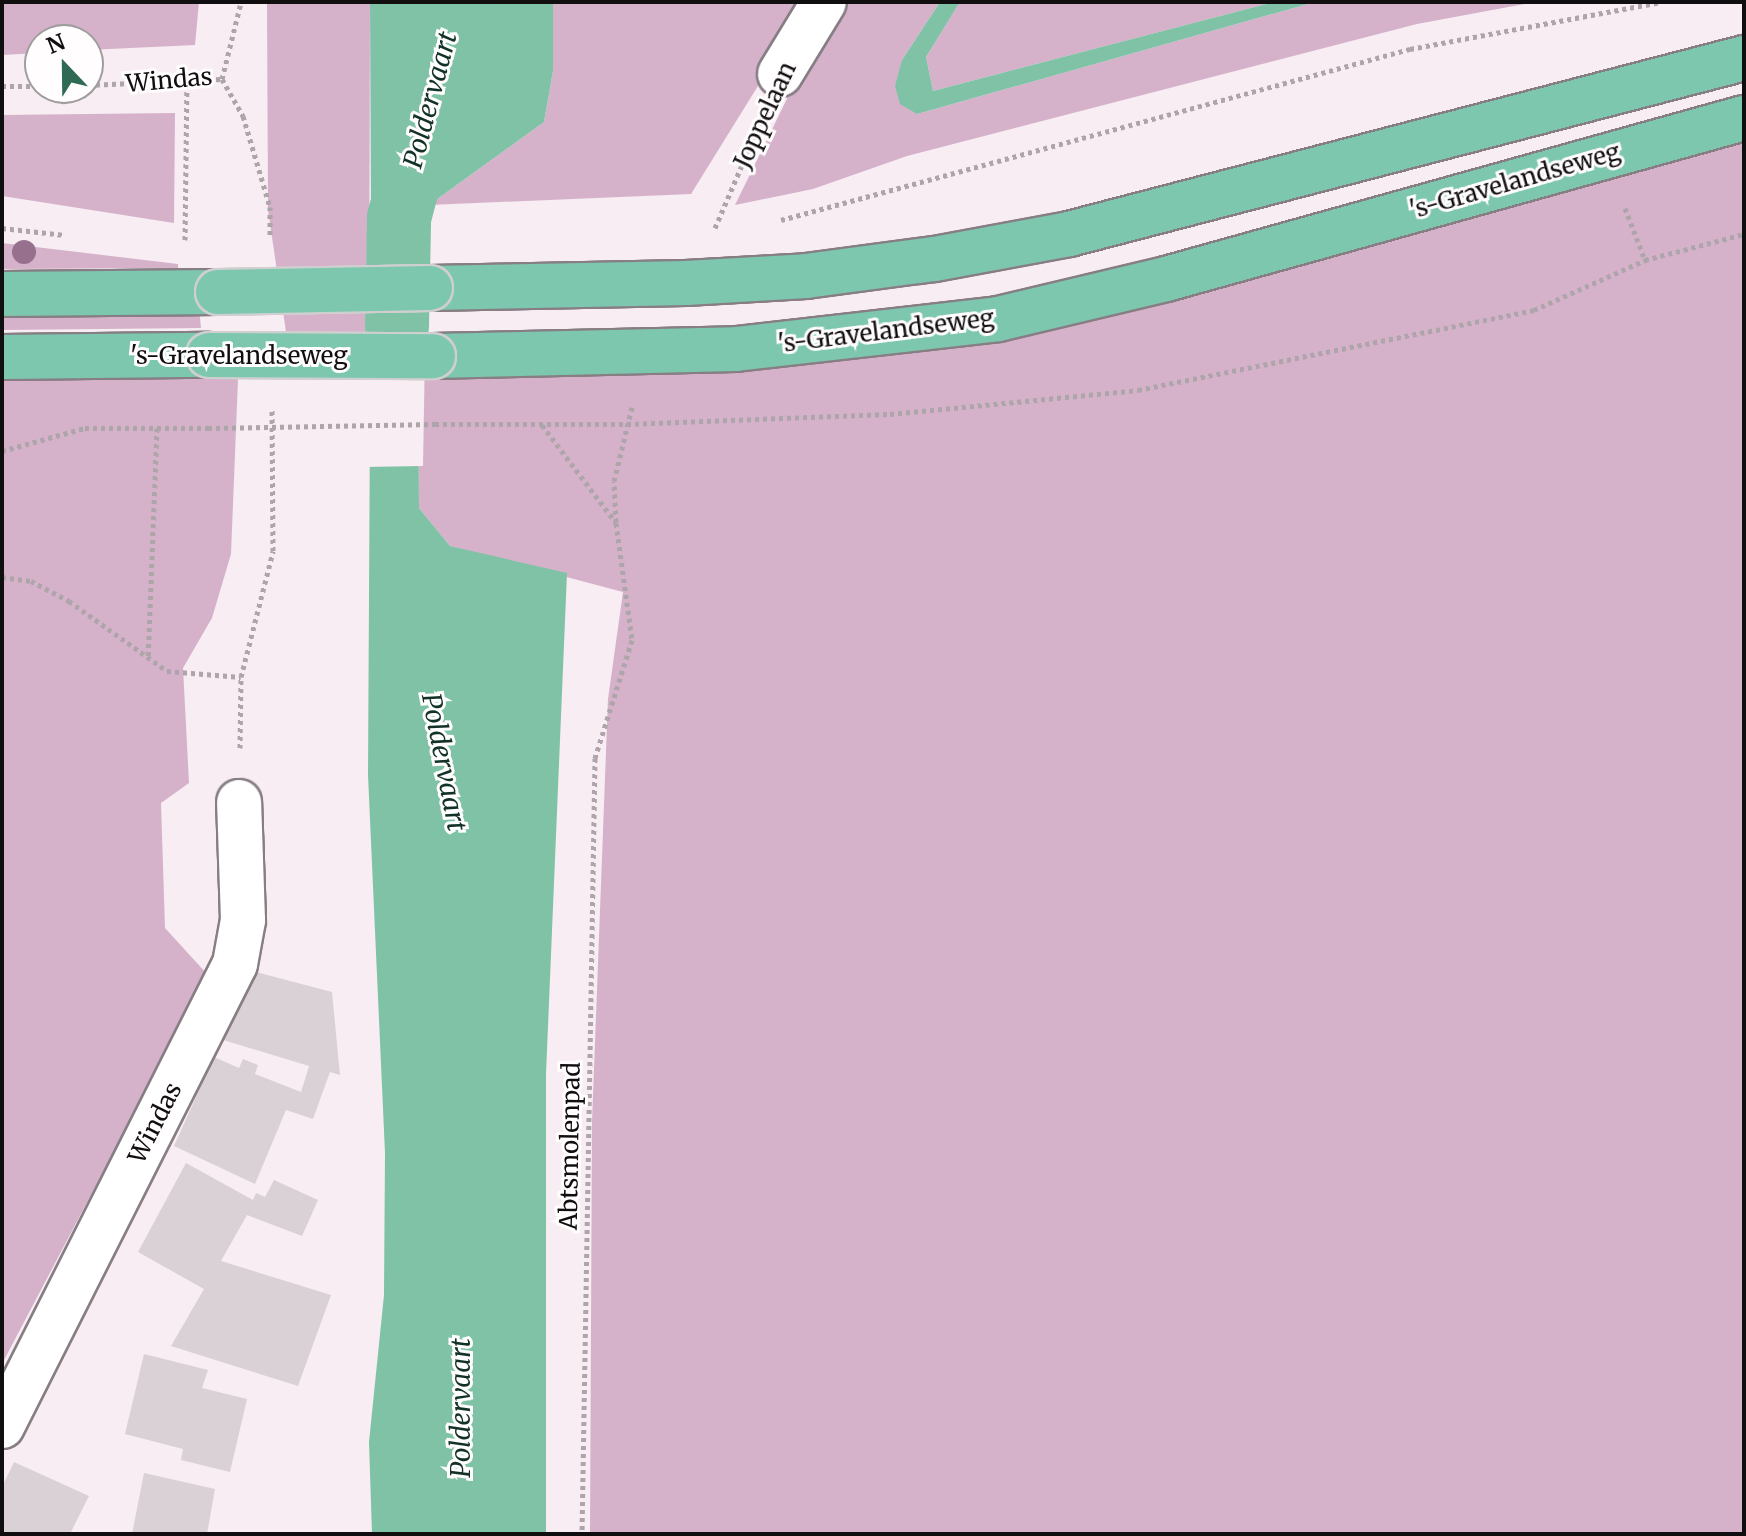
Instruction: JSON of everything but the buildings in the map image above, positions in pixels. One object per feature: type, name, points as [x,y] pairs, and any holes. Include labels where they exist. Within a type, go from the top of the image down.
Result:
[{"type":"main road","points":[[2,294],[430,288],[806,276],[934,259],[1069,234],[1744,58]]},
{"type":"main road","name":"'s-Gravelandseweg","points":[[2,357],[433,356],[736,349],[998,319],[1166,279],[1744,118]]},
{"type":"street","name":"Joppelaan","points":[[780,74],[824,2]]},
{"type":"street","name":"Windas","points":[[2,1426],[235,964],[243,920],[239,802]]},
{"type":"path","name":"Windas","points":[[104,85],[222,79],[241,2]]},
{"type":"path","points":[[777,221],[1410,49],[1660,2]]},
{"type":"path","name":"Joppelaan","points":[[726,230],[713,233],[780,74]]},
{"type":"path","points":[[222,79],[243,116],[261,175],[270,207],[270,238]]},
{"type":"path","points":[[185,249],[187,83]]},
{"type":"path","points":[[2,86],[24,86]]},
{"type":"path","points":[[2,451],[85,428],[627,424],[890,414],[1138,390],[1534,310],[1645,260],[1744,234]]},
{"type":"path","points":[[239,802],[241,677],[273,551],[271,395]]},
{"type":"path","points":[[541,424],[616,523]]},
{"type":"path","name":"Abtsmolenpad","points":[[582,1534],[595,758],[632,640],[616,523],[614,481],[627,424]]},
{"type":"path","points":[[148,658],[157,428]]},
{"type":"path","points":[[2,577],[31,581],[69,601],[167,671],[241,677]]},
{"type":"shaded area","points":[[2,2],[199,2],[195,45],[104,49],[104,24],[24,24],[24,54],[2,55]]},
{"type":"shaded area","points":[[267,2],[370,2],[369,349],[289,352],[268,210]]},
{"type":"shaded area","points":[[553,2],[810,2],[691,194],[429,205],[544,122],[553,71]]},
{"type":"shaded area","points":[[842,2],[940,2],[902,60],[917,114],[1315,2],[1536,2],[1417,24],[907,156],[813,189],[735,205],[802,68]]},
{"type":"shaded area","points":[[960,2],[1274,2],[933,91],[926,57]]},
{"type":"shaded area","points":[[175,113],[174,223],[2,196],[2,115]]},
{"type":"shaded area","points":[[1744,138],[1744,1534],[590,1534],[592,1122],[608,699],[623,592],[450,546],[419,508],[418,347],[832,334]]},
{"type":"shaded area","points":[[2,243],[178,264],[178,268],[2,269]]},
{"type":"shaded area","points":[[199,308],[201,328],[2,330],[2,311]]},
{"type":"shaded area","points":[[239,354],[231,554],[212,618],[183,668],[189,783],[161,803],[165,928],[207,974],[2,1364],[2,360]]},
{"type":"water","points":[[370,2],[553,2],[553,71],[544,122],[429,205],[371,207]]},
{"type":"water","points":[[940,2],[960,2],[926,57],[933,91],[1274,2],[1315,2],[917,114],[900,104],[895,86],[902,60]]},
{"type":"water","points":[[371,239],[418,347],[419,508],[450,546],[567,573],[546,1074],[546,1534],[372,1534],[369,1442],[384,1295],[385,1153],[368,775]]},
{"type":"pier","points":[[427,234],[423,466],[364,467],[367,239]]},
{"type":"waterway","name":"Poldervaart","points":[[397,327],[399,218],[456,2]]}]
